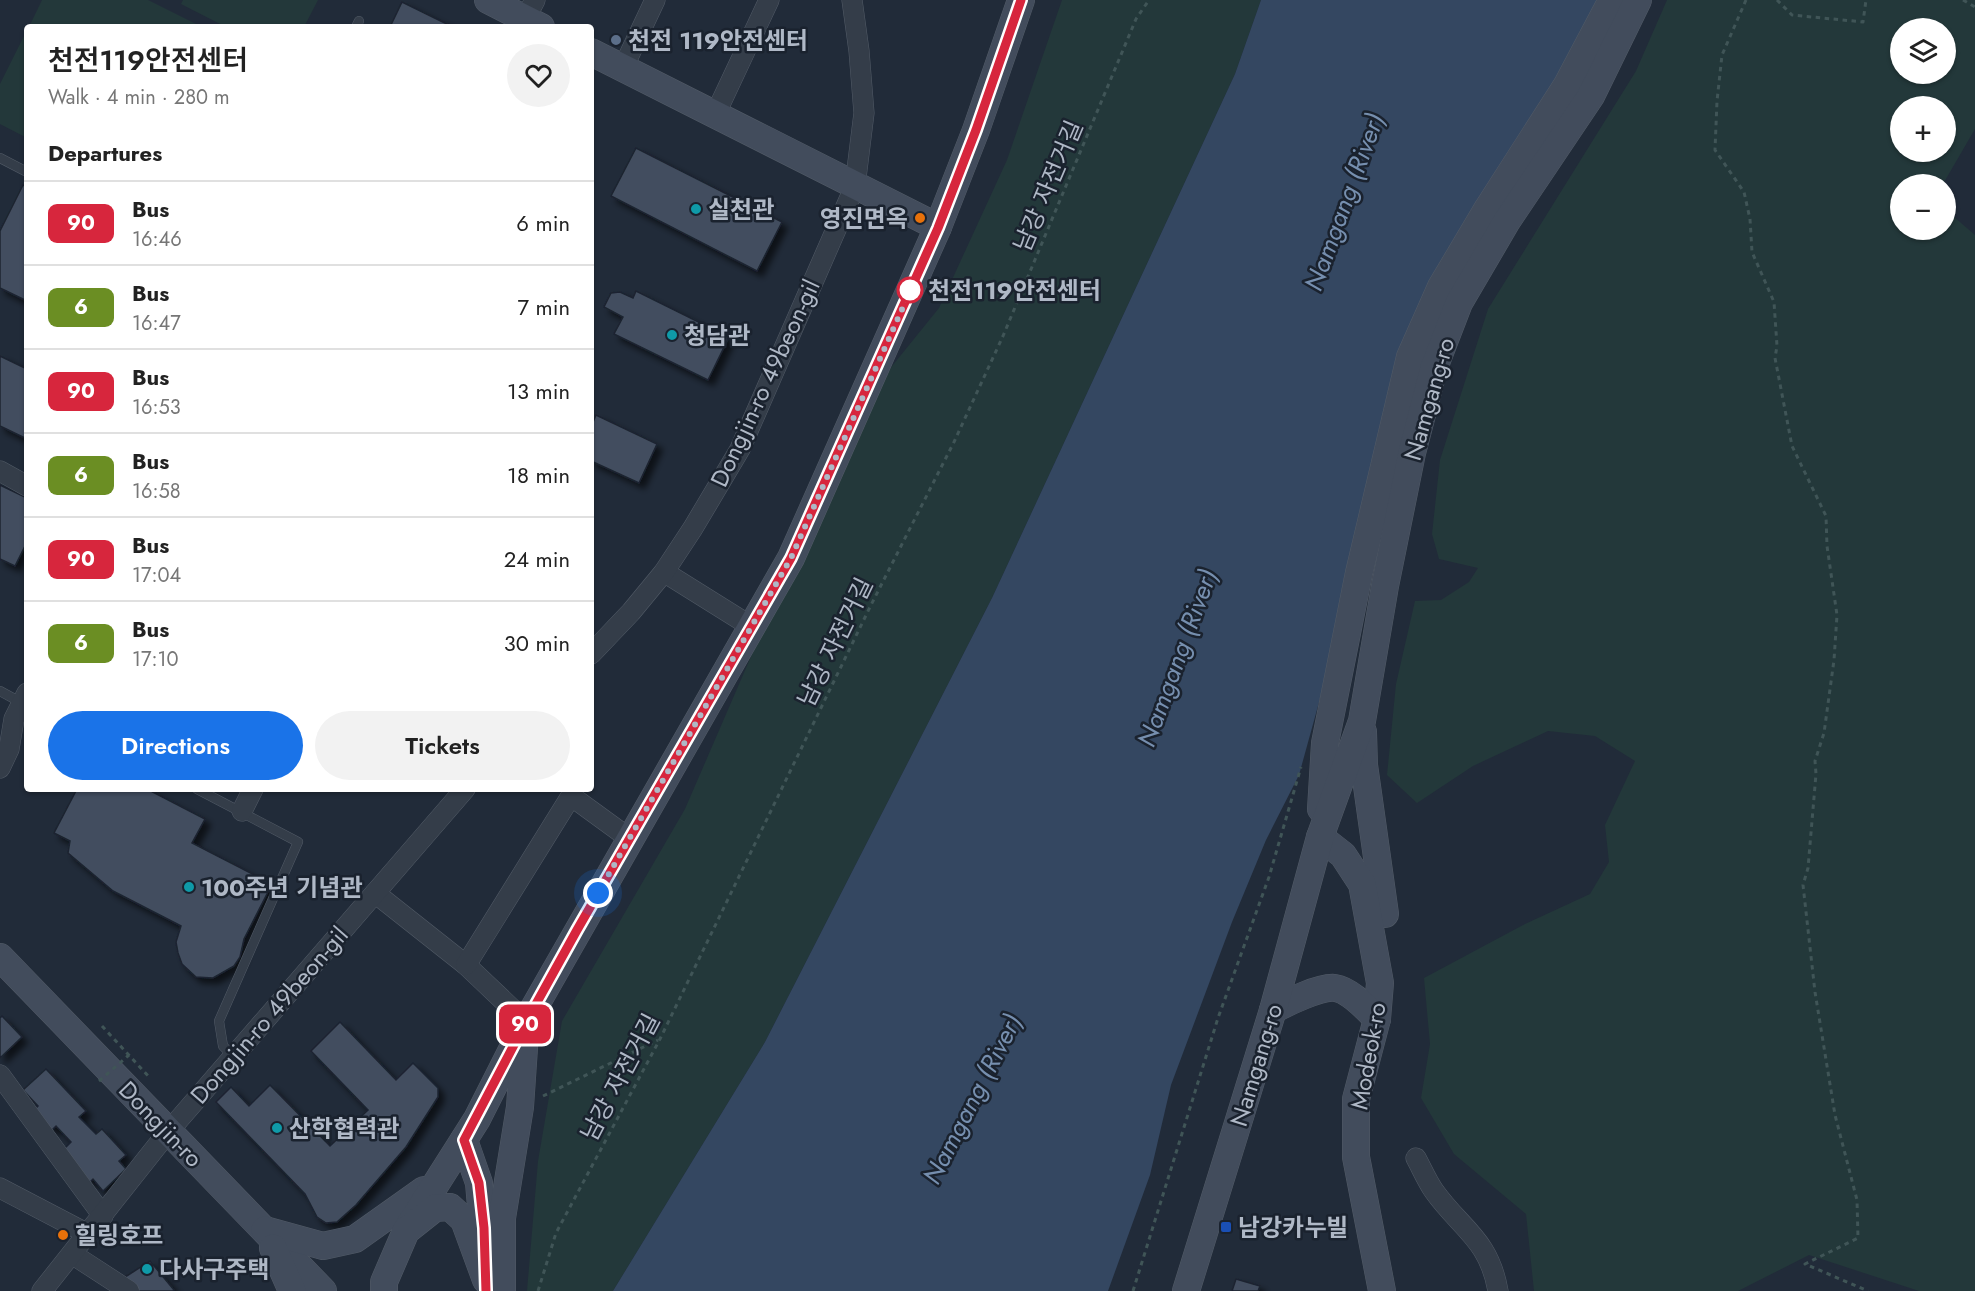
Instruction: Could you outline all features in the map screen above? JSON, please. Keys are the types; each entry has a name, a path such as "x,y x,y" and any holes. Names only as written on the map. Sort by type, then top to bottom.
{"street":[{"path":"488,0 534,15"},
{"path":"622,68 655,0"},
{"name":"Dongjin-ro 49beon-gil","path":"594,651 664,572 740,449 855,186 864,113 860,51 852,0"},
{"path":"384,1291 384,1282 406,1231 471,1129 526,1022 791,558 938,228 976,130 1021,0"},
{"name":"Namgang-ro","path":"1320,837 1325,743 1359,573 1410,357 1442,287 1488,208 1567,85 1612,0"},
{"name":"Namgang-ro","path":"1187,1288 1273,1010 1320,837 1362,721 1385,586 1412,453 1434,368 1460,303 1507,221 1591,96 1638,0"},
{"path":"715,115 768,2"},
{"path":"594,54 938,228"},
{"path":"0,471 24,484"},
{"path":"664,572 752,627"},
{"path":"0,768 9,749 18,710"},
{"path":"1273,1010 1303,996 1335,988 1359,1000 1377,1019 1394,979 1364,765 1362,721"},
{"path":"242,811 252,792"},
{"name":"Dongjin-ro 49beon-gil","path":"42,1291 168,1132 462,792"},
{"path":"466,966 571,796 630,839"},
{"name":"Modeok-ro","path":"1320,837 1344,855 1362,884 1380,983 1377,1019 1356,1098 1356,1157 1382,1291"},
{"path":"375,893 466,966 526,1022"},
{"name":"Dongjin-ro","path":"1,956 323,1291"},
{"path":"491,1287 520,1107 526,1022"},
{"path":"0,1075 102,1216"},
{"path":"471,1129 502,1218"},
{"path":"471,1129 491,1287"},
{"path":"1416,1158 1434,1191 1477,1238 1494,1270 1498,1291"},
{"path":"265,1230 323,1246 356,1239 437,1181"},
{"path":"0,1188 88,1234"},
{"path":"406,1231 435,1208 450,1207 464,1220 491,1287"},
{"path":"265,1230 292,1291"},
{"path":"72,1254 129,1291"}],"lane":[{"path":"0,158 24,170"},
{"path":"0,691 18,710"},
{"path":"203,792 298,842 219,1021 223,1046 230,1053"}],"path":[{"name":"남강 자전거길","path":"538,1291 556,1233 660,1039 871,605 954,442 1004,336 1136,19 1149,0"},
{"path":"1746,0 1722,55 1715,150 1744,192 1750,219 1752,252 1774,302 1776,358 1792,446 1826,516 1827,546 1837,615 1834,660 1824,733 1815,761 1816,774 1808,868 1803,885 1815,992 1835,1115 1857,1200 1858,1238 1804,1264 1868,1291"},
{"path":"1777,0 1792,15 1863,22 1866,0"},
{"path":"1963,0 1975,7"},
{"path":"102,1026 150,1078"},
{"path":"520,1107 660,1039"},
{"path":"99,1081 129,1055"}],"green space":[{"path":"42,0 148,0 196,24 30,24"},
{"path":"183,0 318,0 306,24 220,24 181,4"},
{"path":"1062,0 1261,0 1235,74 992,598 765,1042 613,1291 527,1291 538,1161 562,1021 685,809 859,407 939,308 1007,160"},
{"path":"1667,0 1975,0 1975,129 1956,162 1956,96 1890,96 1890,162 1956,162 1949,174 1890,174 1890,240 1956,240 1956,219 1975,235 1975,1291 1919,1291 1809,1255 1738,1291 1534,1291 1526,1214 1454,1154 1421,1098 1430,1044 1424,978 1525,924 1590,894 1609,862 1605,825 1635,761 1595,736 1548,731 1473,766 1417,803 1387,775 1396,684 1415,601 1441,600 1469,582 1478,568 1439,559 1432,534 1440,460 1488,309 1636,71"},
{"path":"24,36 24,136 0,124 0,84"}],"water":[{"name":"Namgang (River)","path":"1261,0 1613,0 1423,325 1299,775 1266,840 1232,922 1171,1085 1150,1175 1108,1291 613,1291 765,1042 992,598 1235,74"}],"building":[{"path":"402,2 447,24 391,24"},
{"name":"실천관","path":"636,148 782,222 757,271 611,196"},
{"path":"24,186 24,300 0,288 0,231"},
{"name":"청담관","path":"636,291 729,337 708,380 614,334 623,317 604,307 611,293 620,292 633,298"},
{"path":"0,356 24,368 24,438 0,426"},
{"path":"596,415 657,444 639,483 594,462"},
{"path":"0,485 24,497 24,548 15,566 0,559"},
{"name":"100주년 기념관","path":"75,792 153,792 205,819 192,843 272,884 244,939 240,957 234,966 213,978 196,977 182,964 178,953 176,942 181,926 113,891 68,853 70,841 54,833"},
{"path":"2,1016 22,1037 0,1058 0,1018"},
{"name":"산학협력관","path":"340,1022 396,1080 413,1063 438,1088 438,1097 406,1147 356,1205 337,1222 326,1223 317,1217 305,1194 216,1102 231,1087 249,1106 270,1085 330,1146 368,1110 311,1051"},
{"path":"46,1069 86,1111 79,1117 96,1134 102,1129 126,1155 119,1161 126,1169 103,1191 93,1179 90,1182 64,1149 71,1142 56,1126 52,1130 34,1110 38,1106 23,1090"},
{"name":"다사구주택","path":"150,1261 173,1291 139,1291 125,1277"},
{"path":"1236,1279 1260,1286 1258,1291 1232,1291"}],"bus line":[{"name":"90","path":"486,1291 484,1228 479,1183 464,1140 577,930 791,558 938,228 976,130 1021,0"}],"place":[{"name":"천전 119안전센터","path":"616,40"},
{"name":"실천관","path":"696,209"},
{"name":"영진면옥","path":"920,218"},
{"name":"천전119안전센터","path":"910,290"},
{"name":"청담관","path":"672,335"},
{"name":"100주년 기념관","path":"189,887"},
{"name":"산학협력관","path":"277,1128"},
{"name":"남강카누빌","path":"1226,1227"},
{"name":"힐링호프","path":"63,1235"},
{"name":"다사구주택","path":"147,1269"}],"route":[{"path":"598,893 791,558 912,287 910,290"}]}
